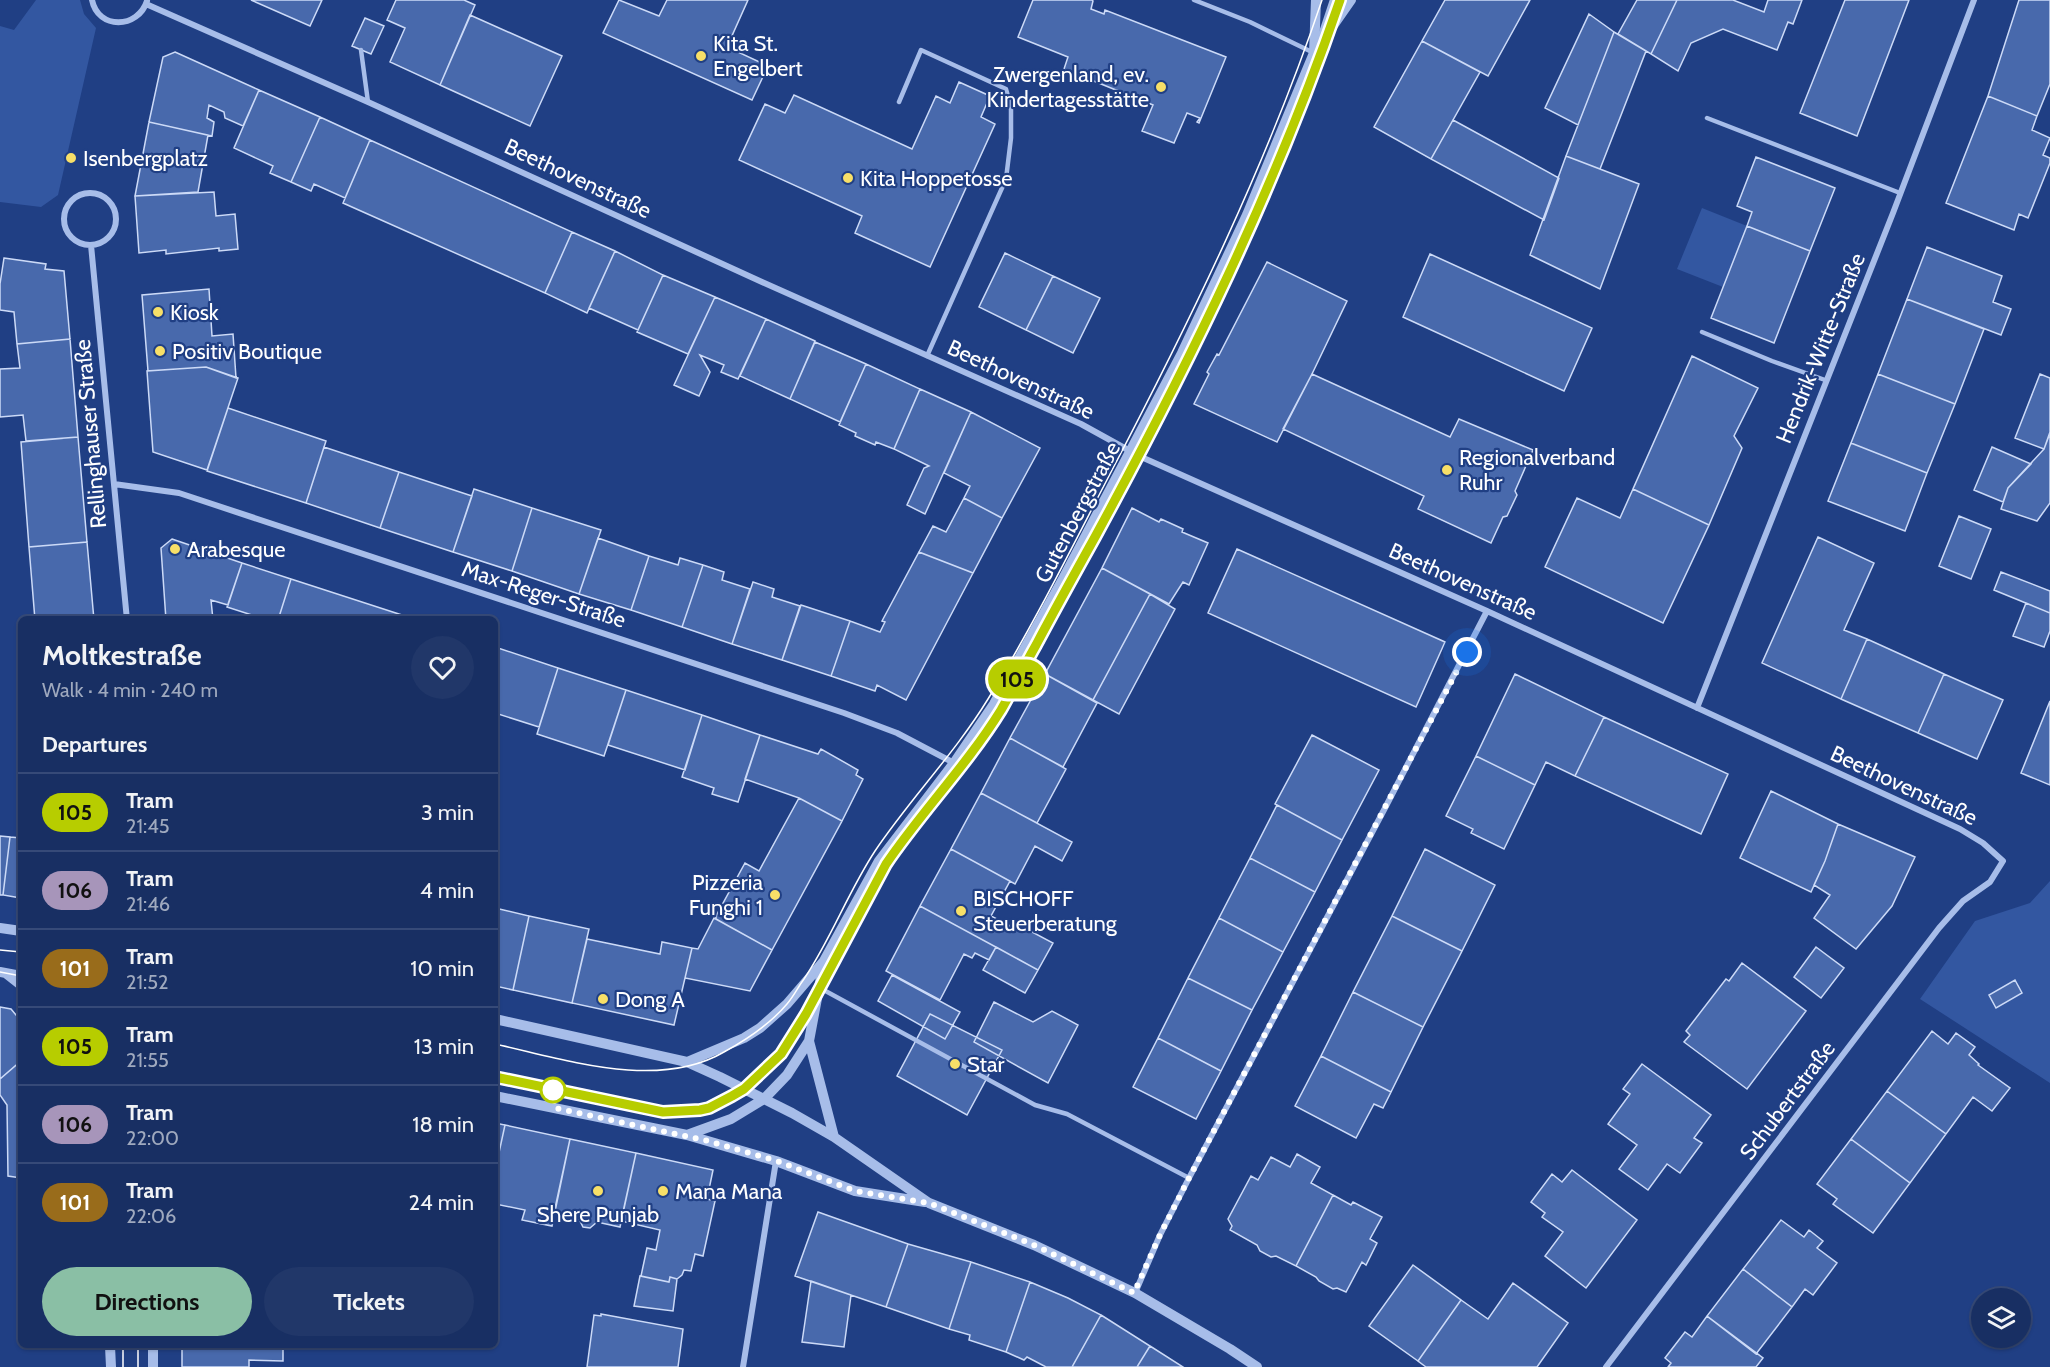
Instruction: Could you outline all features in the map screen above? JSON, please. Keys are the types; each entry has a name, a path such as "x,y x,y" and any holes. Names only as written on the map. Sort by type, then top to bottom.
{"street":[{"name":"Beethovenstraße","path":"92,0 99,15 117,24 135,19 142,13 146,2 369,102 1081,424 1131,452 1487,611 1960,829 1983,843 2003,861"},
{"name":"Gutenbergstraße","path":"1314,53 1316,0"},
{"name":"Gutenbergstraße","path":"687,1062 744,1038 760,1028 787,1004 824,961 879,861 954,763 994,704 1131,452 1214,287 1261,183 1314,53 1350,0"},
{"name":"Hendrik-Witte-Straße","path":"1697,708 1974,0"},
{"path":"86,193 103,196 115,210 116,219 110,235 104,241 91,245 77,242 64,225 66,207 71,200 86,193"},
{"name":"Rellinghauser Straße","path":"91,245 127,616"},
{"name":"Max-Reger-Straße","path":"114,484 179,493 822,705 897,734 954,763"},
{"path":"1134,1293 1189,1178 1487,611"},
{"name":"Schubertstraße","path":"1606,1367 1939,928 1963,901 1990,882 2003,861"},
{"path":"0,928 18,931"},
{"name":"Gutenbergstraße","path":"687,1135 731,1119 764,1099 787,1075 809,1041 824,961"},
{"path":"2,972 18,975"},
{"path":"2,972 18,983"},
{"path":"498,1019 687,1062 764,1099 834,1137 929,1203"},
{"name":"Gutenbergstraße","path":"809,1041 834,1137"},
{"path":"498,1097 687,1135 777,1161 855,1191 929,1203 1034,1245 1134,1293 1257,1367"},
{"path":"743,1367 777,1161"},
{"path":"110,1348 111,1367"},
{"path":"153,1348 153,1367"}],"lane":[{"path":"1194,0 1250,22 1314,53 1332,0"},
{"path":"361,50 360,56 369,102"},
{"path":"899,102 921,50 1006,89 1011,107 1011,138 1006,179 927,356"},
{"path":"1707,118 1900,193"},
{"path":"1702,332 1825,380"},
{"path":"820,988 1035,1105 1067,1114 1189,1178"}],"shaded area":[{"name":"Isenbergplatz","path":"36,0 80,0 84,14 96,28 58,195 41,207 0,202 0,26 14,30"},
{"path":"1702,208 1747,226 1723,287 1677,269"},
{"path":"2050,881 2050,1083 1920,999 1975,921 2030,903"}],"building":[{"path":"251,0 322,0 310,26"},
{"path":"396,0 464,0 475,5 440,85 390,62 405,28 387,20"},
{"name":"Kita St. Engelbert","path":"619,0 659,16 667,0 748,0 727,47 768,66 752,100 603,33"},
{"name":"Zwergenland, ev. Kindertagesstätte","path":"1033,0 1092,0 1091,9 1104,14 1105,10 1226,57 1199,123 1197,122 1200,118 1187,113 1174,143 1142,131 1153,105 1064,69 1068,57 1018,37"},
{"path":"1445,0 1530,0 1488,76 1422,41"},
{"path":"1637,0 1677,0 1651,54 1618,34"},
{"path":"1677,0 1733,0 1764,12 1768,0 1802,0 1793,24 1788,22 1777,50 1723,29 1691,43 1678,71 1651,54"},
{"path":"1845,0 1909,0 1857,136 1800,113"},
{"path":"2019,0 2050,0 2050,84 2037,116 1988,96"},
{"path":"1589,14 1614,32 1578,125 1545,108"},
{"path":"470,15 562,56 530,126 440,85"},
{"path":"365,18 384,26 371,54 352,46"},
{"path":"1614,32 1646,51 1600,169 1566,156"},
{"path":"1422,41 1480,72 1431,159 1374,127"},
{"path":"175,52 259,90 243,126 225,118 224,112 209,105 207,118 214,122 212,136 149,122 163,57"},
{"path":"959,82 990,96 981,117 995,124 930,267 855,233 862,216 739,160 765,104 785,113 794,95 912,149 936,96 950,103"},
{"path":"259,90 320,117 291,182 270,173 273,166 234,148"},
{"path":"1988,96 2037,116 2032,130 2050,138 2043,155 2050,158 2050,163 2028,218 2019,214 2014,230 1946,203"},
{"path":"320,117 370,140 345,198 314,184 311,191 291,182"},
{"path":"1453,120 1559,178 1544,220 1431,159"},
{"path":"149,122 208,135 198,192 135,196"},
{"path":"370,140 572,232 545,293 343,203"},
{"path":"1566,156 1639,184 1600,289 1530,255"},
{"path":"1756,157 1835,188 1810,251 1747,226 1752,212 1737,206"},
{"path":"214,192 216,216 235,214 238,249 219,251 219,248 166,254 166,250 139,253 135,196"},
{"path":"1747,226 1810,251 1774,343 1711,318"},
{"path":"572,232 615,251 587,313 545,293"},
{"path":"1927,247 2002,276 1993,302 2011,309 2001,335 1907,299"},
{"path":"615,251 663,275 638,330 589,308"},
{"path":"1005,253 1053,276 1026,330 979,307"},
{"path":"1430,254 1592,328 1564,391 1403,317"},
{"path":"4,258 46,264 45,269 64,271 70,339 17,344 14,312 0,310 0,284"},
{"path":"1267,262 1347,301 1277,442 1194,404 1209,374 1207,372 1217,354 1219,355"},
{"path":"663,275 715,297 688,354 637,332"},
{"path":"1053,276 1100,298 1073,353 1026,330"},
{"path":"209,289 212,336 233,334 236,378 206,367 148,371 142,295"},
{"path":"715,297 766,319 738,379 721,372 724,365 700,355 710,372 699,396 674,385"},
{"path":"1907,299 1984,329 1955,404 1878,374"},
{"path":"766,319 815,341 790,399 740,376"},
{"path":"70,339 78,437 26,441 23,415 0,417 0,369 20,368 17,344"},
{"path":"815,342 866,364 840,422 790,399"},
{"path":"1692,356 1758,388 1734,436 1742,448 1709,525 1633,489"},
{"path":"866,364 920,389 894,449 876,442 875,445 855,436 856,433 839,425"},
{"path":"206,367 238,378 207,470 153,452 147,371"},
{"name":"Regionalverband Ruhr","path":"1312,374 1450,437 1459,419 1533,450 1515,491 1517,495 1507,516 1503,517 1491,543 1418,509 1424,496 1283,429"},
{"path":"1878,374 1955,404 1927,473 1851,443"},
{"path":"2040,374 2050,378 2050,432 2044,449 2015,438"},
{"path":"920,389 971,412 925,514 907,505 924,468 929,466 894,449"},
{"path":"228,408 326,441 306,503 207,471"},
{"path":"971,412 1040,448 1002,518 964,498 970,486 944,473"},
{"path":"2050,433 2050,503 2037,521 2001,509 2008,488 2044,449"},
{"path":"78,437 87,542 29,547 21,442"},
{"path":"1851,443 1927,473 1905,531 1828,501"},
{"path":"324,447 399,472 380,528 306,503"},
{"path":"1992,447 2031,464 2008,488 2003,502 1974,490"},
{"path":"399,472 472,496 453,552 380,528"},
{"path":"474,489 532,508 512,571 453,552"},
{"path":"1633,489 1709,525 1663,623 1545,567 1577,498 1620,518"},
{"path":"964,498 1002,518 973,573 919,552 933,526 946,532"},
{"path":"532,508 601,530 579,594 512,571"},
{"path":"1132,508 1159,522 1161,519 1183,529 1182,532 1208,543 1189,585 1183,582 1169,604 1102,568"},
{"path":"1959,516 1991,529 1971,579 1939,566"},
{"path":"1818,537 1874,563 1844,630 1867,639 1841,699 1762,663"},
{"path":"598,538 649,556 631,610 579,594"},
{"path":"172,539 242,563 228,605 211,600 213,616 166,616 161,548"},
{"path":"87,542 94,616 35,616 29,547"},
{"path":"1237,549 1445,642 1416,707 1208,613"},
{"path":"919,552 973,573 906,700 877,685 875,691 831,676 850,621 880,632 885,622 882,621"},
{"path":"649,556 678,565 680,558 703,565 682,627 631,610"},
{"path":"242,563 291,579 279,616 255,616 227,607"},
{"path":"703,565 724,572 722,580 750,589 732,644 682,627"},
{"path":"1102,568 1150,594 1093,700 1045,674"},
{"path":"2001,572 2050,591 2050,613 1994,590"},
{"path":"291,579 402,615 402,616 279,616"},
{"path":"753,582 774,589 772,597 800,606 782,660 732,644"},
{"path":"1150,594 1175,609 1119,714 1093,700"},
{"path":"2026,603 2050,613 2050,631 2044,647 2013,636"},
{"path":"801,605 850,621 831,676 782,660"},
{"path":"1867,639 1944,674 1918,733 1841,699"},
{"path":"498,648 558,668 539,727 498,714"},
{"path":"558,668 626,690 604,756 537,734"},
{"path":"1045,674 1097,703 1063,767 1010,738"},
{"path":"1515,674 1604,717 1575,776 1546,762 1535,785 1476,756"},
{"path":"1944,674 2003,700 1977,759 1918,733"},
{"path":"626,690 702,715 685,770 608,745"},
{"path":"2050,701 2050,785 2021,773"},
{"path":"702,715 760,735 738,802 712,794 714,788 682,777"},
{"path":"1604,717 1728,774 1701,834 1575,776"},
{"path":"760,735 818,754 821,749 858,770 856,775 863,779 842,821 799,798 745,779"},
{"path":"1312,735 1379,770 1342,840 1275,804"},
{"path":"1010,738 1066,769 1037,823 981,793"},
{"path":"1476,756 1535,785 1504,849 1471,833 1473,829 1446,816"},
{"path":"1771,791 1838,824 1811,892 1740,858"},
{"path":"981,793 1072,842 1062,861 1035,846 1015,884 951,849"},
{"path":"799,798 842,821 772,950 716,919 716,916 745,863 759,871"},
{"path":"1277,805 1342,840 1315,892 1250,858"},
{"path":"1838,824 1915,857 1892,906 1856,949 1814,918 1830,895 1814,885"},
{"path":"0,836 10,837 3,895 0,895"},
{"path":"10,837 18,838 18,898 3,895"},
{"name":"BISCHOFF Steuerberatung","path":"951,849 1010,881 991,916 1016,929 1019,925 1053,943 1038,970 920,906"},
{"path":"1425,849 1495,885 1462,951 1392,916"},
{"path":"1250,858 1315,892 1283,952 1219,918"},
{"path":"920,906 996,947 989,960 975,953 972,958 964,954 940,1000 886,971"},
{"path":"498,909 529,916 513,990 498,987"},
{"path":"529,916 589,929 572,1003 513,990"},
{"path":"1392,916 1462,951 1423,1027 1353,992"},
{"path":"714,918 772,950 750,991 685,978 692,948 698,949"},
{"path":"1219,918 1283,952 1252,1010 1188,978"},
{"path":"587,939 660,954 662,942 692,948 674,1025 572,1003"},
{"path":"996,947 1038,970 1025,993 983,970"},
{"path":"1816,947 1844,968 1821,998 1794,977"},
{"path":"1742,963 1806,1011 1747,1089 1684,1042 1690,1035 1686,1031 1726,979 1729,981"},
{"path":"892,975 960,1012 945,1039 878,1001"},
{"path":"1188,978 1252,1010 1221,1071 1158,1038"},
{"path":"2015,980 2022,993 1996,1008 1989,995"},
{"path":"1353,992 1423,1027 1391,1092 1321,1056"},
{"path":"994,1002 1033,1022 1052,1011 1078,1025 1048,1083 974,1042"},
{"path":"0,1007 11,1009 18,1017 18,1064 0,1079"},
{"path":"930,1014 1002,1050 967,1115 897,1076"},
{"path":"1932,1031 1948,1044 1956,1033 1975,1047 1969,1055 1978,1065 2010,1088 1992,1111 1973,1097 1946,1134 1887,1091"},
{"path":"1158,1038 1221,1071 1196,1119 1133,1087"},
{"path":"1321,1056 1391,1092 1383,1108 1374,1104 1356,1138 1295,1106"},
{"path":"18,1064 18,1178 8,1176 7,1105 0,1095 0,1079"},
{"path":"1642,1064 1711,1115 1694,1138 1702,1143 1680,1173 1667,1164 1648,1190 1619,1169 1637,1145 1608,1124 1630,1094 1623,1089"},
{"path":"1887,1091 1946,1134 1910,1183 1851,1139"},
{"path":"498,1124 505,1125 498,1157"},
{"path":"505,1125 570,1139 552,1226 522,1220 525,1210 498,1205 498,1157"},
{"path":"570,1139 636,1153 620,1227 597,1222 590,1228 583,1227 579,1219 554,1213"},
{"path":"1851,1139 1910,1183 1873,1233 1833,1204 1837,1199 1817,1184"},
{"path":"636,1153 713,1170 707,1199 715,1201 703,1256 695,1254 691,1271 684,1270 677,1279 670,1277 669,1282 641,1276 647,1248 656,1250 660,1230 621,1221"},
{"path":"1297,1154 1320,1167 1311,1183 1333,1195 1296,1266 1260,1251 1257,1245 1230,1230 1232,1226 1228,1219 1251,1176 1258,1180 1271,1157 1290,1167"},
{"path":"1572,1170 1637,1220 1586,1288 1545,1256 1563,1232 1542,1217 1545,1213 1531,1202 1552,1174 1562,1182"},
{"path":"1333,1195 1351,1205 1353,1202 1382,1217 1370,1239 1377,1243 1366,1265 1362,1262 1346,1292 1337,1288 1333,1289 1296,1266"},
{"path":"818,1212 908,1244 886,1307 795,1276"},
{"path":"1781,1220 1804,1237 1809,1230 1823,1241 1817,1248 1837,1263 1813,1295 1805,1289 1792,1307 1743,1269"},
{"path":"908,1244 971,1262 949,1329 886,1307"},
{"path":"971,1262 1030,1282 1006,1352 969,1340 970,1335 949,1329"},
{"path":"1413,1265 1461,1300 1418,1361 1369,1326"},
{"path":"1743,1269 1792,1307 1756,1354 1707,1316"},
{"path":"640,1276 669,1282 670,1277 677,1279 673,1311 634,1306"},
{"path":"811,1281 851,1295 844,1347 802,1342"},
{"path":"1030,1282 1101,1315 1072,1367 1046,1367 1027,1357 1024,1360 1006,1352"},
{"path":"1513,1283 1568,1323 1537,1367 1426,1367 1418,1361 1461,1300 1488,1319"},
{"path":"601,1314 683,1329 678,1367 587,1367 594,1315 601,1316"},
{"path":"1101,1315 1150,1346 1137,1367 1072,1367"},
{"path":"1707,1316 1763,1358 1756,1367 1668,1367 1671,1363 1665,1358 1685,1332 1692,1337"},
{"path":"1150,1346 1183,1367 1137,1367"},
{"path":"182,1348 283,1348 283,1361 249,1360 249,1367 182,1367"}],"tram line":[{"path":"498,1045 610,1068 640,1071 670,1069 698,1063 724,1052 766,1024 789,1001 814,964 875,851 975,719 1021,644 1198,300 1277,122 1322,0"},
{"path":"498,1078 663,1112 700,1110 709,1108 744,1089 781,1054 798,1028 886,864 974,750 1001,710 1130,472 1197,340 1259,206 1315,70 1340,0"},
{"name":"105","path":"498,1078 663,1112 678,1112 709,1108 744,1089 781,1054 806,1014 886,864 971,753 1001,709 1139,456 1190,357 1274,174 1340,0"},
{"path":"0,950 18,952"},
{"path":"0,972 18,975"},
{"path":"123,1348 123,1367"},
{"path":"138,1348 138,1367"}],"place":[{"name":"Kita St. Engelbert","path":"701,56"},
{"name":"Zwergenland, ev. Kindertagesstätte","path":"1161,87"},
{"name":"Isenbergplatz","path":"71,158"},
{"name":"Kita Hoppetosse","path":"848,178"},
{"name":"Kiosk","path":"158,312"},
{"name":"Positiv Boutique","path":"160,351"},
{"name":"Regionalverband Ruhr","path":"1447,470"},
{"name":"Arabesque","path":"175,549"},
{"name":"Pizzeria Funghi 1","path":"775,895"},
{"name":"BISCHOFF Steuerberatung","path":"961,911"},
{"name":"Dong A","path":"603,999"},
{"name":"Star","path":"955,1064"},
{"name":"Shere Punjab","path":"598,1191"},
{"name":"Mana Mana","path":"663,1191"}],"route":[{"path":"553,1090 555,1108 687,1135 777,1161 855,1191 929,1203 1034,1245 1134,1293 1189,1178 1467,652"}]}
